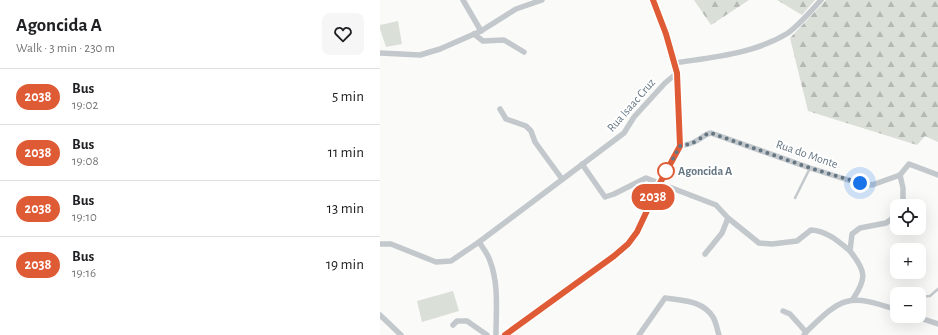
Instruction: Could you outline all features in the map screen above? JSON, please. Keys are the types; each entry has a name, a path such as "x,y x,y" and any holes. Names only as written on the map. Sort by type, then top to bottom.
{"street":[{"path":"464,0 481,31"},
{"path":"380,53 420,55 440,50 481,31 516,9 542,0"},
{"path":"505,335 614,256 628,244 637,232 660,183 680,146 677,73 664,27 653,0"},
{"path":"675,63 727,55 762,46 788,32 821,0"},
{"path":"474,34 483,41 504,40 524,52"},
{"name":"Rua Isaac Cruz","path":"380,244 391,244 436,262 451,261 479,242 624,134 634,117 665,83 677,73"},
{"path":"500,109 506,119 526,126 531,131 535,142 562,179"},
{"name":"Rua do Monte","path":"680,146 690,144 705,134 711,133 810,168 848,180 872,185 900,176 909,164 938,175"},
{"path":"582,164 605,197 646,178 716,205 728,218 759,243 772,244 797,241 811,230 819,230 830,236 850,251 861,264 863,279 861,287 853,299"},
{"path":"900,176 903,188 902,199"},
{"path":"705,254 722,233 728,218"},
{"path":"850,251 852,234 860,228 886,223 890,220"},
{"path":"479,242 490,259 494,272 496,286 496,335"},
{"path":"639,335 665,298 694,302 704,307 713,318 719,335"},
{"path":"782,311 790,314 805,334 828,311 853,299 890,307"},
{"path":"380,315 401,335"},
{"path":"453,325 457,321 467,320 487,335"},
{"path":"926,320 938,324"}],"lane":[{"path":"795,198 810,168"},
{"path":"926,296 930,296 938,289"}],"green space":[{"path":"694,0 749,0 711,25"},
{"path":"777,0 815,0 802,15"},
{"path":"826,0 938,0 938,142 925,136 917,145 808,111 790,38"},
{"path":"398,21 402,44 386,47 380,25"},
{"path":"453,291 459,311 422,322 417,301"}],"bus line":[{"name":"2038","path":"505,335 614,256 628,244 637,232 660,183 680,146 677,73 666,34 653,0"}],"place":[{"name":"Agoncida A","path":"666,171"}],"route":[{"path":"666,171 680,146 690,144 705,134 711,133 810,168 860,183"}]}
